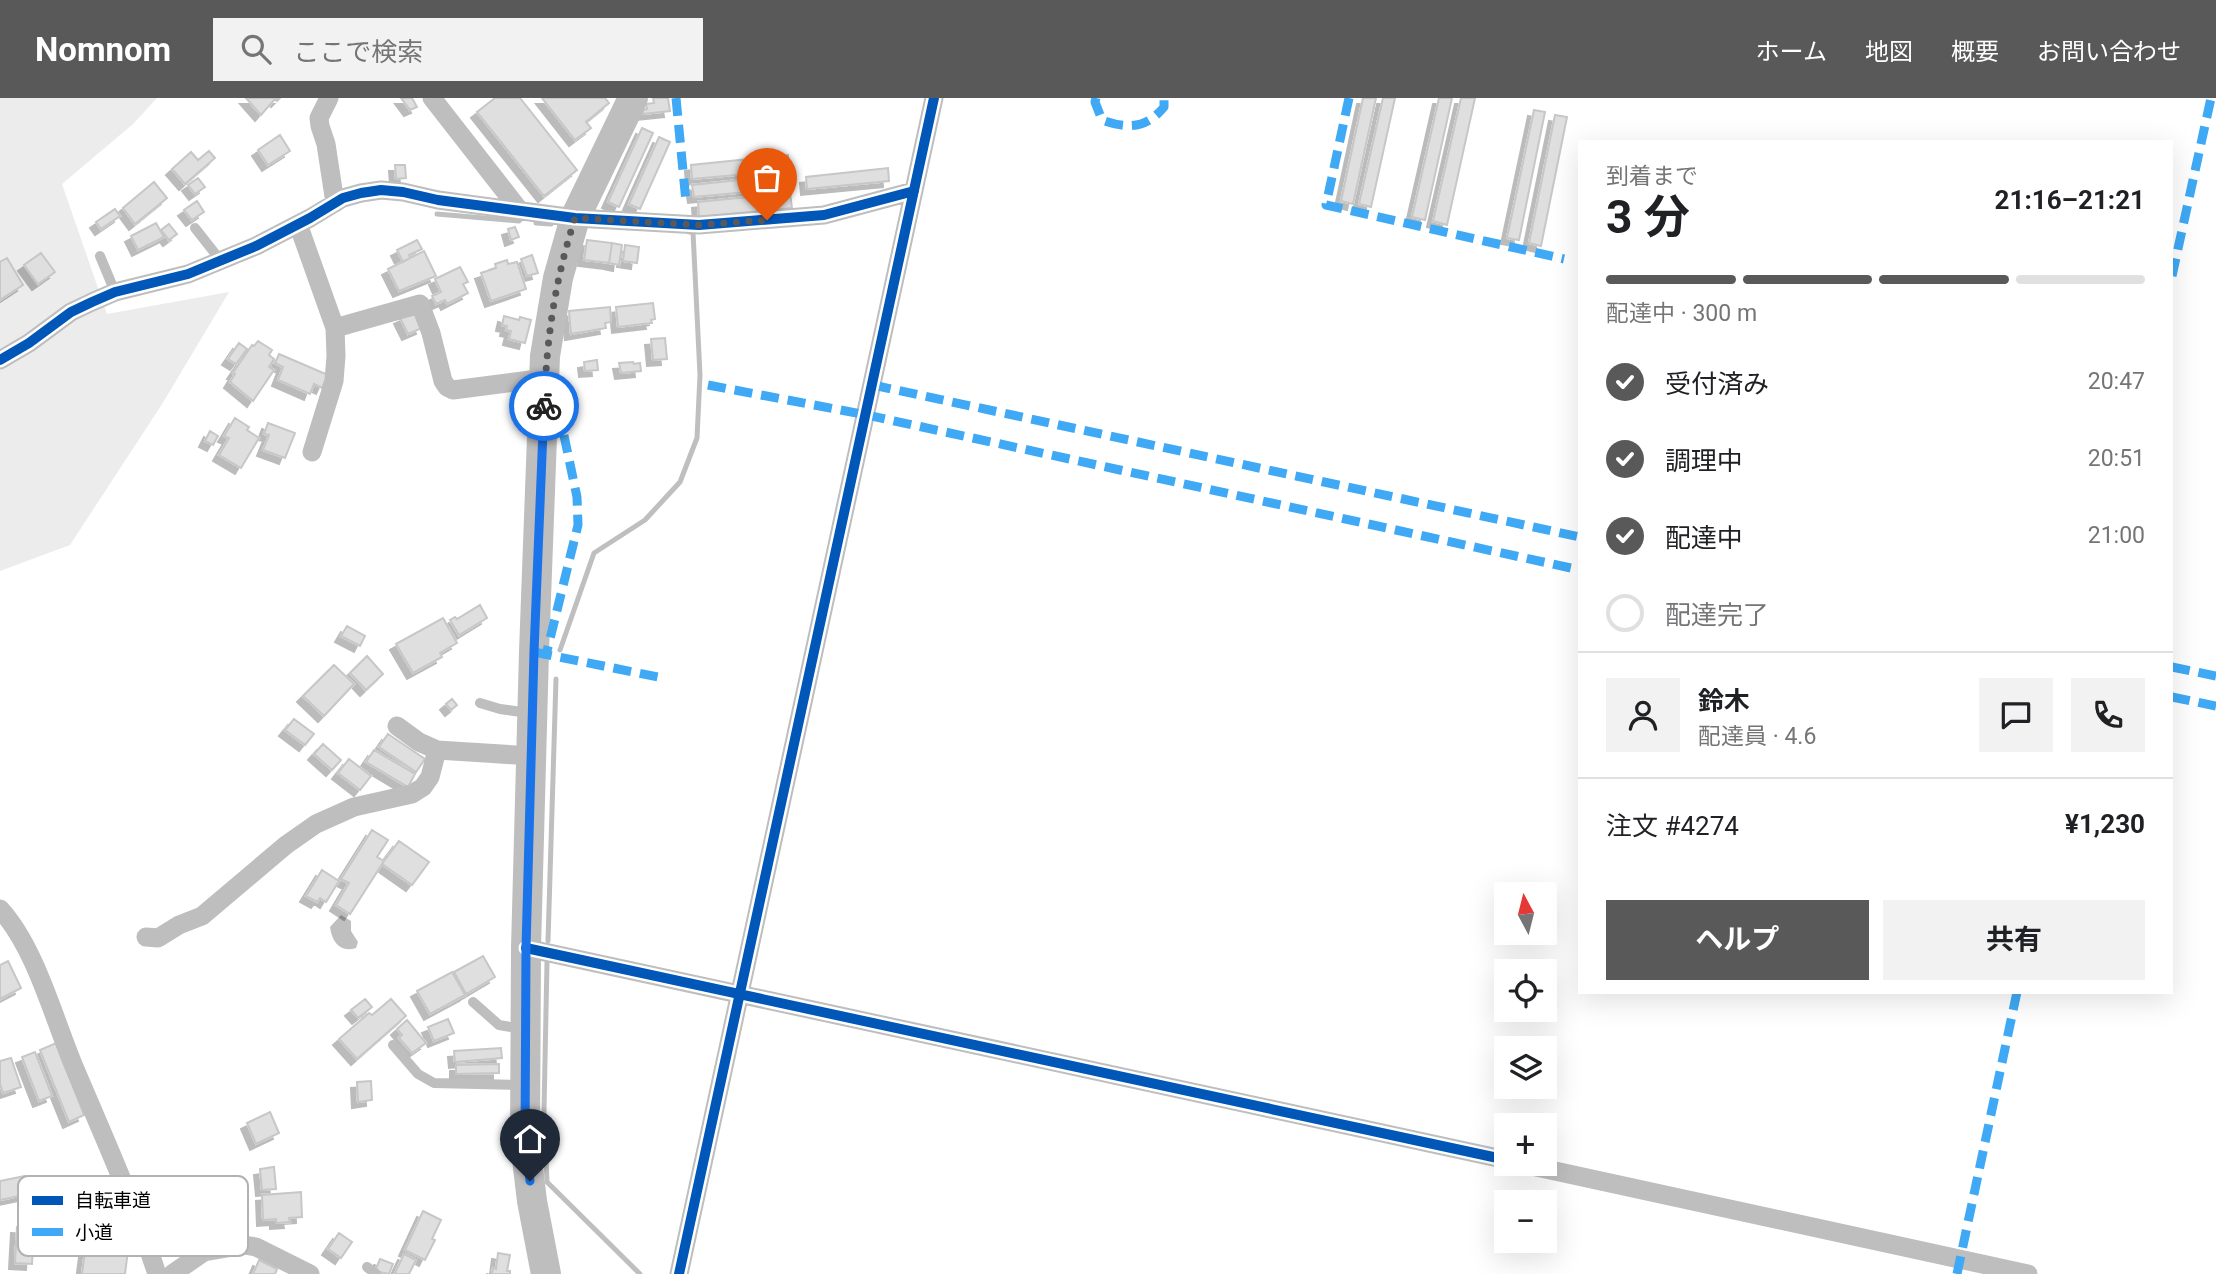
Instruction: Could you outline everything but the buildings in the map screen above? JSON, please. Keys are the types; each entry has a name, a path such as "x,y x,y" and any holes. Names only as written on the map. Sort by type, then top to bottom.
{"main road":[{"path":"546,1274 532,1201 527,1154 525,1085 526,948 547,344 555,291 575,218 633,98"}],"street":[{"path":"329,98 319,118 335,203"},
{"path":"432,98 521,212"},
{"path":"679,1274 934,98"},
{"path":"0,360 29,343 71,312 115,292 188,274 221,261 256,246 352,195 382,190 575,218 699,225 824,215 914,191"},
{"path":"298,224 335,328 334,381 312,452"},
{"path":"335,328 420,304 447,387 453,390 545,378"},
{"path":"397,726 419,742 437,750 532,755"},
{"path":"146,937 158,938 179,925 202,916 286,845 316,824 354,807 412,793 423,787 430,777 437,750"},
{"path":"0,909 9,919 30,957 120,1176"},
{"path":"526,948 1494,1157"},
{"path":"1557,1171 2028,1274"},
{"path":"248,1245 310,1274"},
{"path":"151,1256 157,1274"},
{"path":"172,1274 198,1256"}],"lane":[{"path":"195,228 221,261"},
{"path":"100,256 115,292"},
{"path":"480,703 533,714"},
{"path":"473,1002 499,1025 526,1029"},
{"path":"393,1045 418,1074 434,1083 525,1085"},
{"path":"366,1267 376,1274"}],"shaded area":[{"path":"0,98 157,98 133,124 62,184 107,314 229,292 164,401 70,545 0,571"},
{"path":"341,915 351,921 351,931 358,942 356,948 341,948 333,937 330,927"}],"waterway":[{"path":"437,214 519,221"},
{"path":"536,223 551,224"},
{"path":"560,650 594,553 645,520 680,482 697,438 700,375 693,232 689,232"},
{"path":"548,941 556,679"},
{"path":"547,962 544,1110 547,1182 640,1274"}],"marked path":[{"path":"676,98 686,202"},
{"path":"1096,98 1102,120 1128,126 1150,120 1164,107 1164,98"},
{"path":"1349,98 1326,205 1564,259"},
{"path":"2173,271 2211,98"},
{"path":"708,385 867,415 1578,570"},
{"path":"873,385 1578,537"},
{"path":"544,393 555,393 577,497 578,525 546,655"},
{"path":"534,652 663,678"},
{"path":"2173,667 2216,676"},
{"path":"2173,697 2216,706"},
{"path":"1957,1274 2017,994"}],"cycle path":[{"path":"679,1274 934,98"},
{"path":"0,360 29,343 71,312 92,302 115,292 188,274 256,246 343,198 361,193 381,190 403,192 438,200 575,218 699,225 824,215 914,191"},
{"path":"526,948 1494,1157"}],"way so far":[{"path":"544,406 545,356 552,304 575,218 699,225 767,220"}],"route":[{"path":"530,1181 525,1142 526,948 544,406"}]}
